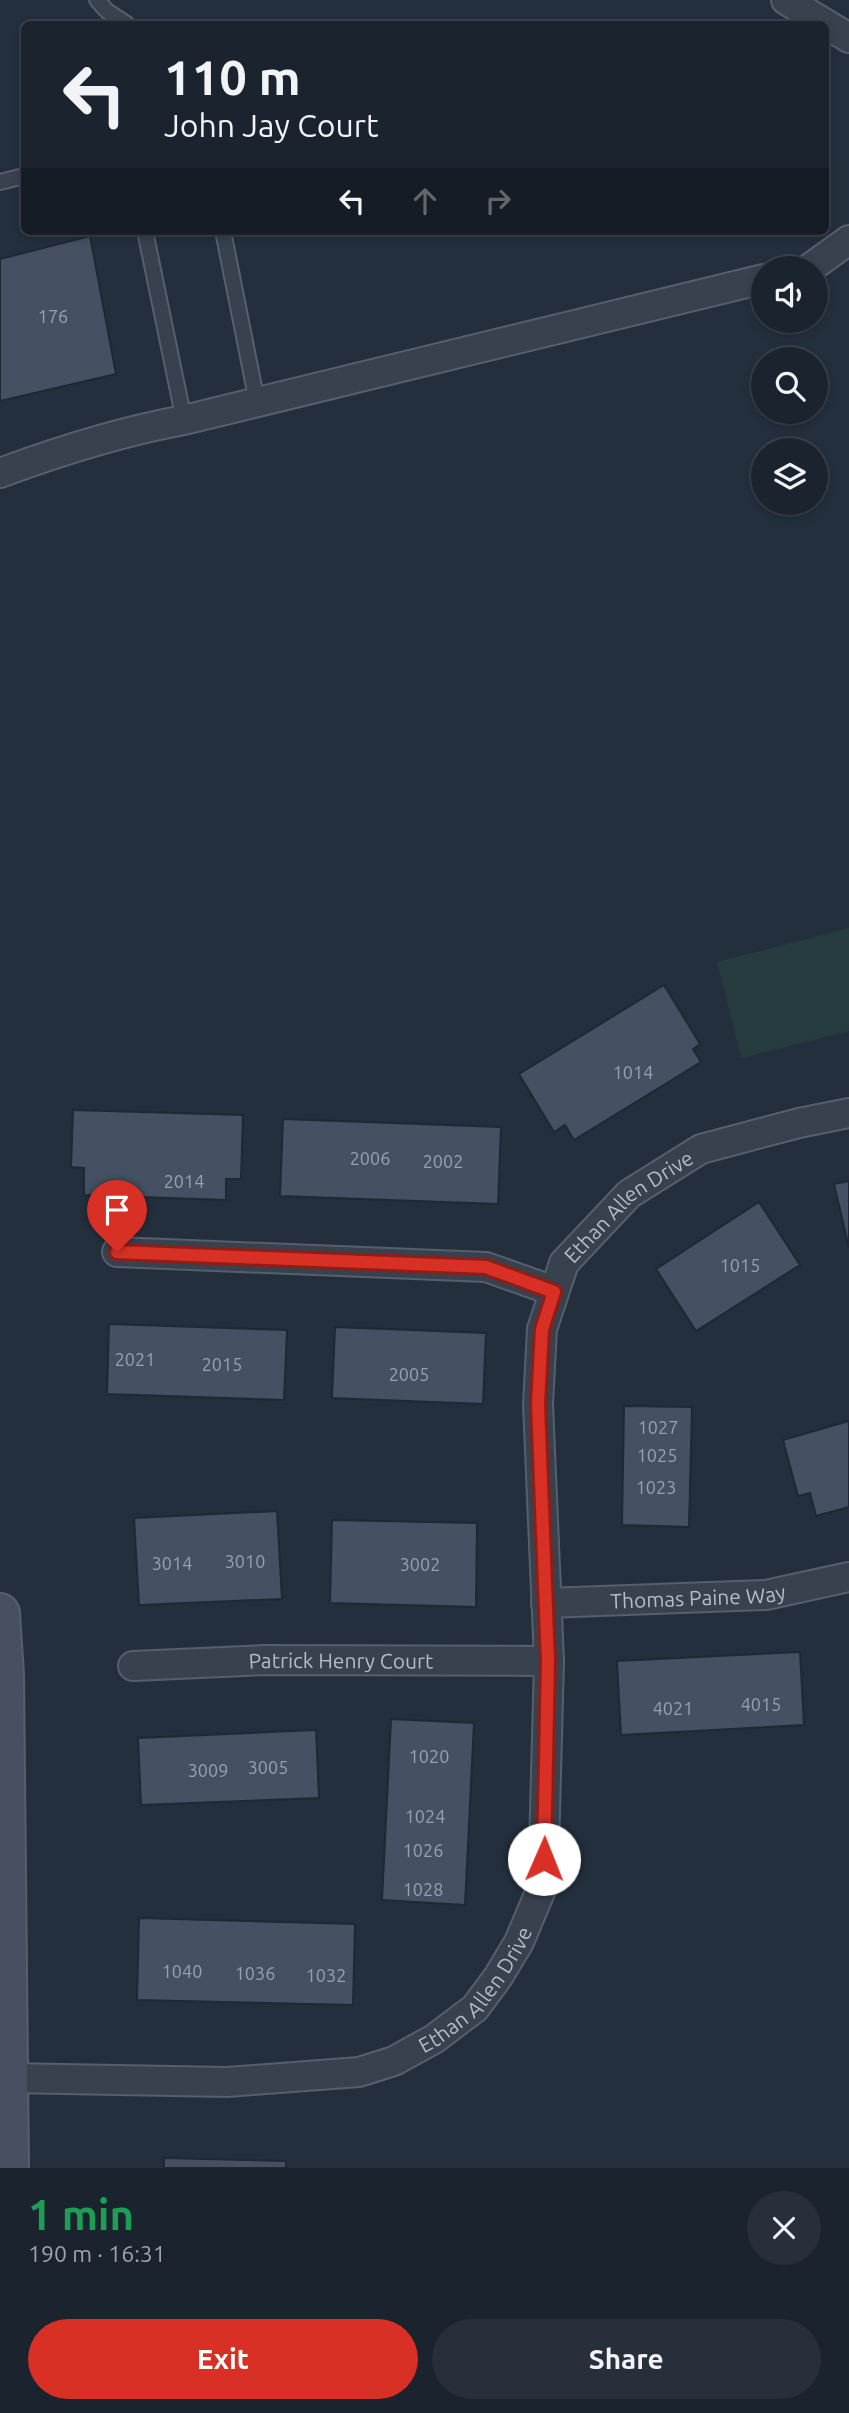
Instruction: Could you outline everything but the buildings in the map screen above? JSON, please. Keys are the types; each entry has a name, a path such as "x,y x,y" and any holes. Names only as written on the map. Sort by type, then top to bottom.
{"street":[{"path":"786,0 822,21"},
{"path":"829,25 849,37"},
{"path":"827,256 849,240"},
{"path":"0,473 131,429 184,420 751,282"},
{"name":"Ethan Allen Drive","path":"8,2078 228,2082 359,2072 394,2061 434,2039 475,2008 519,1942 543,1885 548,1661 538,1404 542,1329 564,1263 629,1194 701,1149 799,1123 849,1113"},
{"path":"117,1252 486,1267 554,1292"},
{"name":"Thomas Paine Way","path":"545,1602 766,1595 849,1577"},
{"path":"0,1613 4,1675 9,2168"},
{"name":"Patrick Henry Court","path":"133,1666 265,1660 548,1661"}],"lane":[{"path":"97,0 107,11 122,21"},
{"path":"0,182 21,177"},
{"path":"146,235 184,420"},
{"path":"223,235 257,402"}],"green space":[{"path":"849,928 849,1031 741,1058 717,962"}],"route":[{"path":"117,1252 486,1267 554,1292 542,1329 538,1404 548,1661 544,1859"}]}
